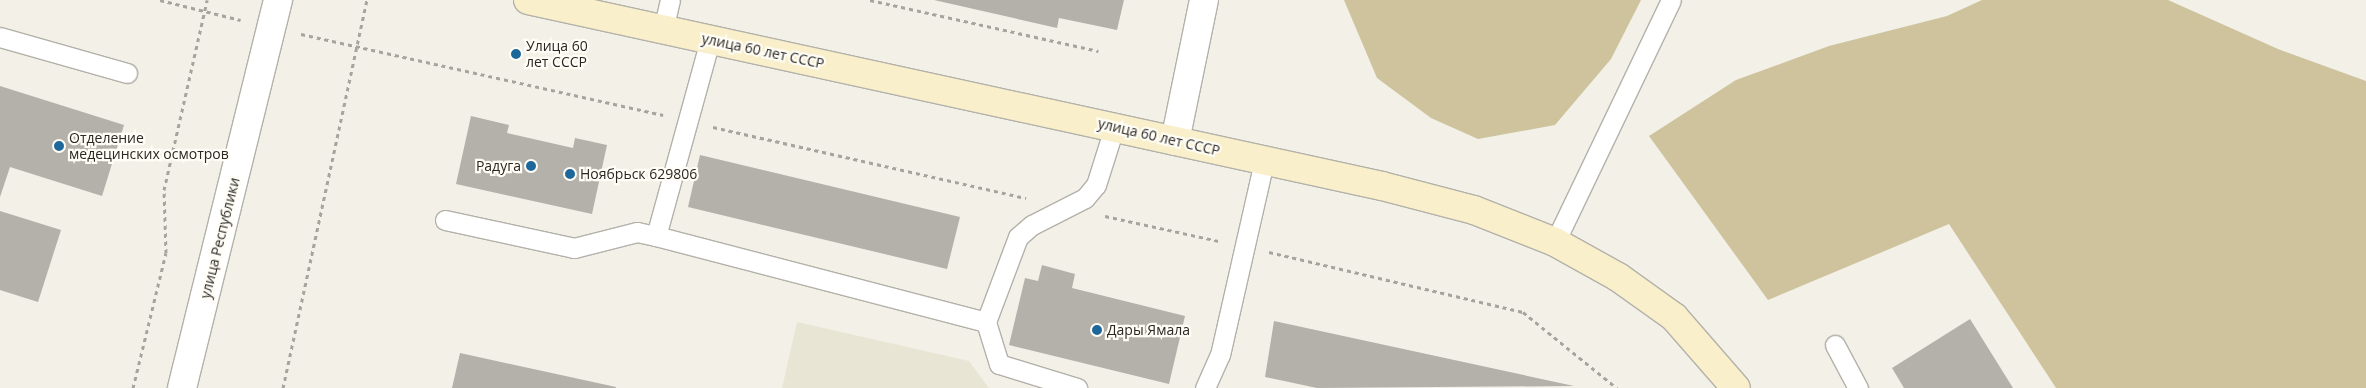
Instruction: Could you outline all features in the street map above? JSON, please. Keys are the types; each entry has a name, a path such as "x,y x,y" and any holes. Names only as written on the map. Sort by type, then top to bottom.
{"main road":[{"name":"улица 60 лет СССР","path":"528,0 1175,141 1474,210 1555,242 1618,277 1674,317 1736,388"}],"street":[{"name":"улица Республики","path":"182,388 278,0"},
{"path":"1175,141 1204,0"}],"lane":[{"path":"663,30 670,0"},
{"path":"1555,242 1671,0"},
{"path":"0,37 127,73"},
{"path":"656,236 710,40"},
{"path":"1077,388 999,364 986,322 1018,237 1032,225 1071,209 1096,185 1114,128"},
{"path":"1205,388 1220,354 1246,247 1264,161"},
{"path":"445,220 574,248 618,235 637,232 986,322"},
{"path":"1835,344 1858,388"}],"path":[{"path":"160,0 204,11"},
{"path":"133,388 166,253 164,190 207,0"},
{"path":"283,388 355,45 367,0"},
{"path":"870,0 1098,51"},
{"path":"355,45 1071,209 1246,247 1523,312 1617,388"}],"shaded area":[{"path":"1344,0 1641,0 1611,59 1555,125 1478,139 1431,118 1377,78"},
{"path":"1982,0 2168,0 2278,49 2366,81 2366,388 2056,388 1949,224 1768,300 1649,136 1736,80 1829,46 1947,16"},
{"path":"797,322 969,361 989,388 782,388"}],"building":[{"path":"934,0 1124,0 1117,30 1059,18 1057,28"},
{"name":"Отделение медецинских осмотров","path":"0,86 124,125 102,196 10,167 0,197"},
{"name":"Радуга","path":"471,116 509,125 507,133 573,148 575,138 607,145 592,214 456,184"},
{"path":"700,155 960,217 947,269 688,207"},
{"path":"0,211 61,230 38,302 0,290"},
{"name":"Дары Ямала","path":"1042,265 1075,274 1072,288 1185,316 1169,384 1009,345 1025,278 1038,281"},
{"path":"1970,319 2013,388 1904,388 1892,368"},
{"path":"1274,321 1574,386 1317,388 1265,377"},
{"path":"460,353 616,387 616,388 452,388"}],"place":[{"name":"Улица 60 лет СССР","path":"516,54"},
{"name":"Отделение медецинских осмотров","path":"59,146"},
{"name":"Радуга","path":"531,166"},
{"name":"Ноябрьск 629806","path":"570,174"},
{"name":"Дары Ямала","path":"1097,330"}]}
